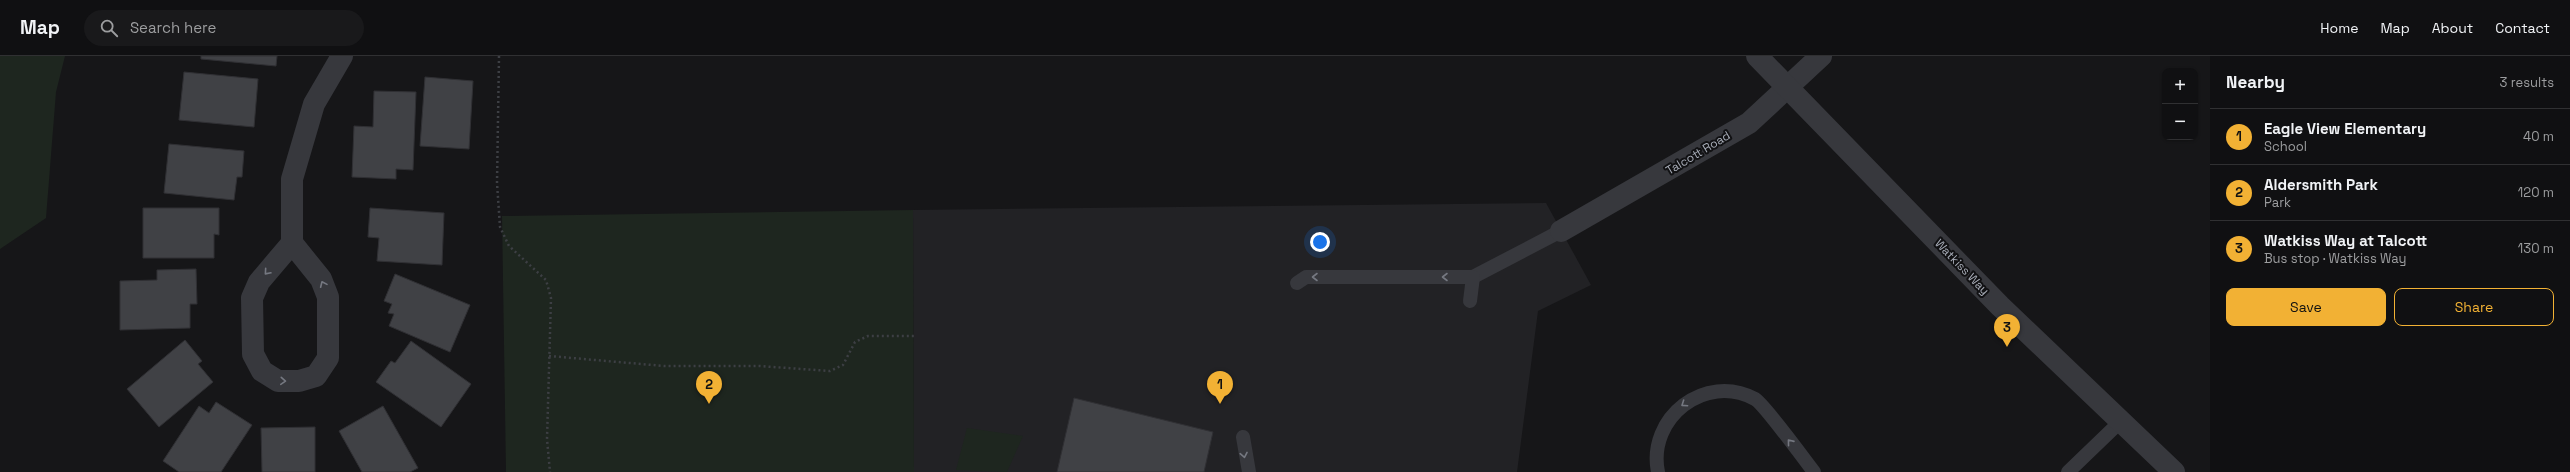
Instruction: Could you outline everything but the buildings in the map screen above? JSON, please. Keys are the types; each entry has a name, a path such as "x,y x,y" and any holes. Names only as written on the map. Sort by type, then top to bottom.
{"street":[{"path":"292,243 259,282 252,298 253,354 262,371 278,381 299,381 316,376 328,358 328,297 321,279 292,243 292,179 314,104 342,56"},
{"name":"Watkiss Way","path":"1757,56 2000,306 2174,472"},
{"name":"Talcott Road","path":"1561,231 1749,123 1821,56"}],"lane":[{"path":"1297,283 1306,277 1473,277 1561,231"},
{"path":"1470,301 1473,277"},
{"path":"1658,472 1656,462 1658,441 1666,422 1679,407 1696,396 1716,391 1737,392 1756,399 1814,472"},
{"path":"2068,472 2121,421"},
{"path":"1243,437 1249,472"}],"path":[{"path":"499,56 497,183 500,227 509,246 546,280 551,298 547,439 550,472"},
{"path":"549,356 664,366 759,366 830,371 843,365 855,342 868,336 914,336"}],"shaded area":[{"path":"0,56 65,56 56,92 46,218 0,249"},
{"path":"1546,203 1591,285 1538,311 1517,472 914,472 913,210"},
{"path":"913,210 914,472 506,472 502,216"},
{"path":"967,428 1023,436 1007,472 956,470"}],"place":[{"name":"Watkiss Way at Talcott","path":"2007,347"},
{"name":"Aldersmith Park","path":"709,404"},
{"name":"Eagle View Elementary","path":"1220,404"}]}
